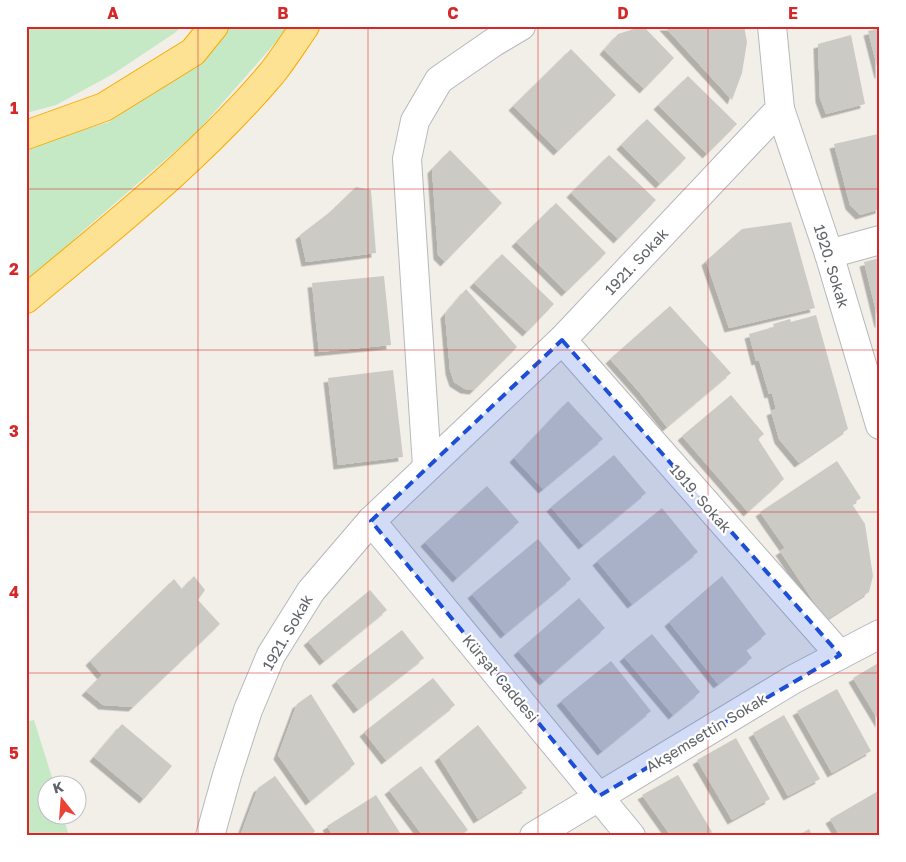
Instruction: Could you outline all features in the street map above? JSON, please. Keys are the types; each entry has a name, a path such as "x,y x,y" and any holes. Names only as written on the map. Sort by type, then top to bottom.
{"highway":[{"path":"26,135 104,107 193,52 214,26"},
{"path":"26,299 136,206 213,136 272,72 304,26"}],"street":[{"path":"427,466 407,160 415,121 439,80 521,26"},
{"path":"772,26 780,109"},
{"name":"1921. Sokak","path":"210,836 248,710 271,655 311,591 371,521 562,340 780,109"},
{"name":"1920. Sokak","path":"780,109 829,254 880,425"},
{"path":"829,254 880,240"},
{"name":"1919. Sokak","path":"562,340 840,655"},
{"name":"Kürşat Caddesi","path":"371,521 632,836"},
{"name":"Akşemsettin Sokak","path":"534,836 794,679 880,634"}],"highlighted area":[{"path":"562,340 840,655 599,796 371,521"}],"green space":[{"path":"26,26 182,26 113,74 56,105 26,113"},
{"path":"223,26 290,26 196,133 84,230 26,285 26,146 109,122 199,57"},
{"path":"34,720 51,774 38,774 38,824 66,824 69,836 26,836 26,722"}],"building":[{"path":"643,26 674,58 644,89 604,50 618,34"},
{"path":"664,26 744,26 747,42 742,73 732,100"},
{"path":"880,28 880,74 879,74 868,31"},
{"path":"851,35 865,104 826,114 820,98 818,44"},
{"path":"571,49 616,95 558,151 513,106"},
{"path":"688,76 737,124 707,154 658,105"},
{"path":"647,119 686,158 660,184 621,145"},
{"path":"878,134 880,140 880,209 860,215 850,205 834,144"},
{"path":"450,150 502,203 445,262 438,255 432,169"},
{"path":"609,155 656,200 618,239 571,193"},
{"path":"356,187 371,190 376,253 306,262 300,235 330,212"},
{"path":"556,203 606,253 566,292 516,242"},
{"path":"791,222 815,308 729,328 706,261 742,229"},
{"path":"502,254 554,304 527,332 474,283"},
{"path":"880,258 880,323 879,323 864,262"},
{"path":"384,276 391,345 319,352 312,283"},
{"path":"466,289 517,347 474,390 465,389 454,382 450,370 445,314"},
{"path":"670,306 731,373 667,427 610,359"},
{"path":"816,315 848,429 799,463 779,439 771,411 776,409 772,393 769,394 759,360 756,361 749,334 774,327 773,324 790,319 791,322"},
{"path":"393,370 403,457 338,465 328,378"},
{"path":"731,395 764,434 758,439 784,479 748,512 682,436"},
{"path":"568,401 603,439 543,489 514,458"},
{"path":"614,455 646,493 583,545 551,507"},
{"path":"837,461 861,498 852,504 865,524 873,576 869,592 826,620 780,551 785,548 760,512"},
{"path":"487,486 519,522 457,578 425,542"},
{"path":"662,508 698,552 632,604 597,561"},
{"path":"538,539 571,579 505,634 472,594"},
{"path":"194,576 205,590 198,600 220,624 133,707 103,705 86,691 102,675 90,661 174,579 182,589"},
{"path":"722,576 766,634 746,650 752,658 718,684 669,622"},
{"path":"370,590 387,610 324,661 308,641"},
{"path":"579,598 605,628 544,681 518,651"},
{"path":"402,630 424,658 358,709 336,681"},
{"path":"652,634 700,692 673,715 624,657"},
{"path":"611,661 651,711 602,751 561,701"},
{"path":"880,662 880,723 853,678"},
{"path":"433,678 455,705 386,760 364,732"},
{"path":"837,689 871,751 832,773 797,711"},
{"path":"311,694 355,764 310,801 278,755 297,704"},
{"path":"784,715 820,779 788,796 753,733"},
{"path":"122,724 172,766 144,799 94,757"},
{"path":"478,725 527,788 478,819 439,757"},
{"path":"736,738 770,799 732,820 697,760"},
{"path":"421,766 468,830 460,836 423,836 389,790"},
{"path":"678,775 712,832 708,836 671,836 642,795"},
{"path":"275,776 315,831 311,836 240,836 258,788"},
{"path":"880,790 880,836 840,836 830,819"},
{"path":"376,795 402,836 333,836 327,826"},
{"path":"809,829 813,836 797,836"}]}
